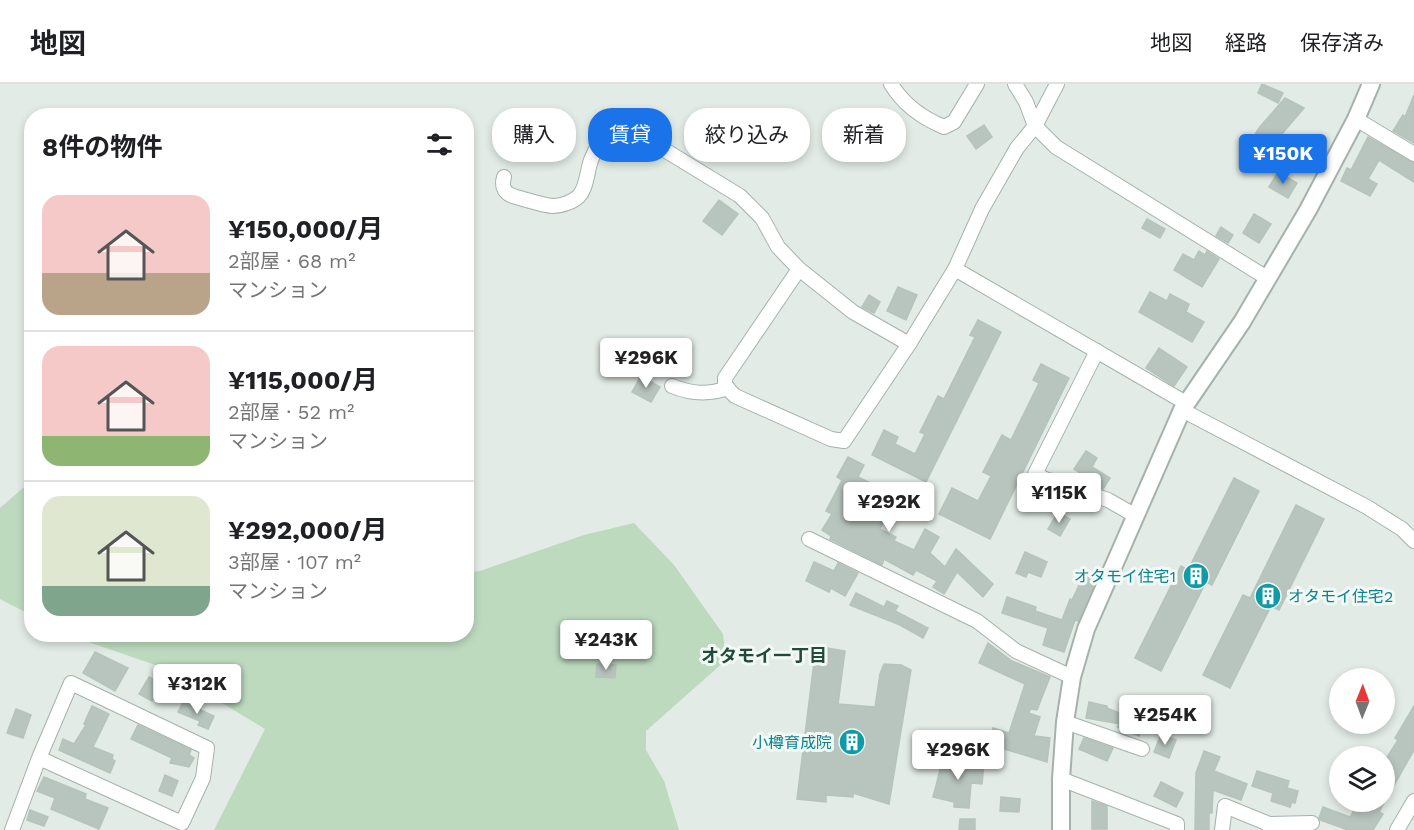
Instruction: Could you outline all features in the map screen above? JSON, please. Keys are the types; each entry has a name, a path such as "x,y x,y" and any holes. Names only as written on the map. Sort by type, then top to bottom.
{"street":[{"path":"891,84 899,97 929,121 944,127 954,122 978,84"},
{"path":"1015,84 1026,102 1035,126 1056,147 1267,278"},
{"path":"799,269 725,378 725,386 735,396 831,439 844,441 909,344 955,269 982,209 1017,148 1035,126 1057,84"},
{"path":"1061,830 1060,779 1065,722 1072,677 1086,629 1184,407 1242,322 1308,210 1371,84"},
{"path":"1356,118 1414,154"},
{"path":"504,177 502,184 505,191 513,196 554,206 566,204 579,195 604,132 614,119 740,196 762,218 778,247 799,269 853,312 909,344"},
{"path":"955,269 1097,351 1184,407 1367,507 1402,529 1414,541"},
{"path":"1097,351 1035,474 1108,500 1136,516"},
{"path":"672,386 683,390 712,393 728,388"},
{"path":"809,539 977,621 1016,651 1072,677"},
{"path":"12,830 39,758 71,683 207,748 203,778 182,823 39,758"},
{"path":"1065,722 1142,749"},
{"path":"1060,779 1177,824 1177,830"},
{"path":"1398,830 1414,801"},
{"path":"1222,830 1225,806 1270,827 1312,823"}],"green space":[{"path":"24,487 24,611 0,599 0,508"},
{"path":"634,523 674,565 723,634 726,660 646,731 646,750 664,781 679,830 214,830 265,729 164,668 88,642 474,642 474,571 584,535"}],"building":[{"path":"1262,84 1283,93 1278,103 1258,93"},
{"path":"1414,95 1414,143 1393,131 1403,115 1405,117"},
{"path":"1285,98 1304,108 1276,141 1269,136 1250,163 1241,157 1259,128"},
{"path":"984,125 992,137 976,149 967,136"},
{"path":"1304,135 1322,147 1312,162 1295,150"},
{"path":"1368,137 1414,163 1414,182 1379,160 1368,179 1377,184 1370,196 1341,181 1347,168 1351,170"},
{"path":"1278,172 1297,183 1288,198 1269,187"},
{"path":"719,200 738,214 722,235 703,221"},
{"path":"1254,214 1271,224 1259,243 1243,233"},
{"path":"1147,219 1165,229 1160,238 1142,228"},
{"path":"1221,227 1233,235 1228,243 1216,236"},
{"path":"1199,251 1205,255 1207,251 1219,259 1202,287 1174,270 1183,254 1194,260"},
{"path":"898,287 917,295 906,320 887,311"},
{"path":"1150,292 1167,301 1170,294 1189,304 1186,312 1204,322 1192,342 1139,312"},
{"path":"869,295 880,302 874,313 862,307"},
{"path":"978,320 1001,332 926,482 872,455 884,430 898,437 895,444 915,454 925,434 920,432 938,396 944,399 975,337 970,335"},
{"path":"1159,348 1187,367 1174,386 1146,368"},
{"path":"1041,364 1069,378 990,539 939,514 952,488 978,501 991,476 983,472 1002,435 1011,440 1039,383 1033,380"},
{"path":"641,376 660,387 651,402 632,392"},
{"path":"1086,451 1097,458 1092,467 1110,478 1103,489 1093,485 1095,482 1074,469"},
{"path":"848,457 864,465 858,477 897,496 880,529 896,537 894,541 914,550 925,529 939,537 930,553 945,567 956,549 993,584 983,597 957,572 944,594 933,587 937,581 916,570 913,575 884,559 882,565 830,539 831,536 822,530 832,514 826,511 842,480 837,477"},
{"name":"オタモイ住宅1","path":"1234,478 1259,491 1212,585 1206,582 1161,671 1135,658 1181,566 1188,570"},
{"name":"オタモイ住宅2","path":"1296,505 1324,519 1279,610 1271,606 1230,688 1203,675 1243,595 1250,598"},
{"path":"1058,512 1070,519 1060,536 1048,529"},
{"path":"1025,552 1047,562 1041,577 1028,572 1026,577 1016,573"},
{"path":"814,562 834,571 838,563 858,573 845,596 831,588 829,592 806,581"},
{"path":"1086,571 1098,576 1078,621 1075,620 1064,652 1043,645 1048,628 1002,613 1007,597 1036,607 1035,611 1062,620 1070,599 1072,600"},
{"path":"856,593 884,607 887,601 898,606 895,611 928,628 923,638 900,625 850,605"},
{"path":"988,643 1012,661 1050,677 1037,710 1030,709 1029,713 1040,717 1034,736 1050,738 1047,762 988,744 993,728 1009,733 1025,684 979,663"},
{"name":"小樽育成院","path":"816,646 845,651 838,704 875,707 880,674 884,664 901,665 911,670 889,804 853,793 853,797 826,795 826,802 797,799"},
{"path":"95,652 128,668 115,691 83,673"},
{"path":"597,664 616,665 615,678 596,677"},
{"path":"149,677 162,684 152,701 139,694"},
{"path":"183,702 214,716 208,729 198,725 200,721 178,712"},
{"path":"1089,702 1107,706 1107,708 1146,724 1145,729 1142,728 1139,736 1118,727 1120,724 1086,718"},
{"path":"92,706 109,714 93,747 113,755 112,759 115,761 110,773 59,750 63,739 74,744 86,725 84,724"},
{"path":"1414,706 1414,750 1395,784 1394,746 1398,740 1395,738"},
{"path":"16,709 31,715 23,738 7,733"},
{"path":"138,725 191,750 189,755 194,758 189,767 170,763 172,758 131,739"},
{"path":"1161,734 1176,740 1169,758 1154,752"},
{"path":"1084,738 1113,748 1107,761 1079,749"},
{"path":"1204,751 1220,757 1214,771 1247,784 1241,800 1213,790 1209,830 1195,830 1196,773"},
{"path":"944,755 956,761 984,764 982,784 971,783 969,808 954,807 954,802 933,797"},
{"path":"1257,771 1289,781 1287,788 1298,791 1295,803 1292,802 1290,807 1271,801 1273,793 1252,786"},
{"path":"165,775 178,781 172,796 159,791"},
{"path":"44,777 86,794 85,799 108,808 99,829 51,809 55,798 37,791"},
{"path":"1161,782 1183,793 1176,807 1154,796"},
{"path":"1001,797 1020,799 1019,812 1000,811"},
{"path":"1092,801 1107,806 1107,829 1092,829"},
{"path":"1323,807 1329,809 1329,812 1350,817 1353,812 1383,814 1373,830 1348,830 1319,818"},
{"path":"30,810 48,817 44,826 27,820"},
{"path":"960,819 975,819 975,830 959,830"}],"place":[{"name":"オタモイ住宅1","path":"1196,576"},
{"name":"オタモイ住宅2","path":"1268,596"},
{"name":"小樽育成院","path":"852,742"}],"district":[{"name":"オタモイ一丁目","path":"764,656"}]}
